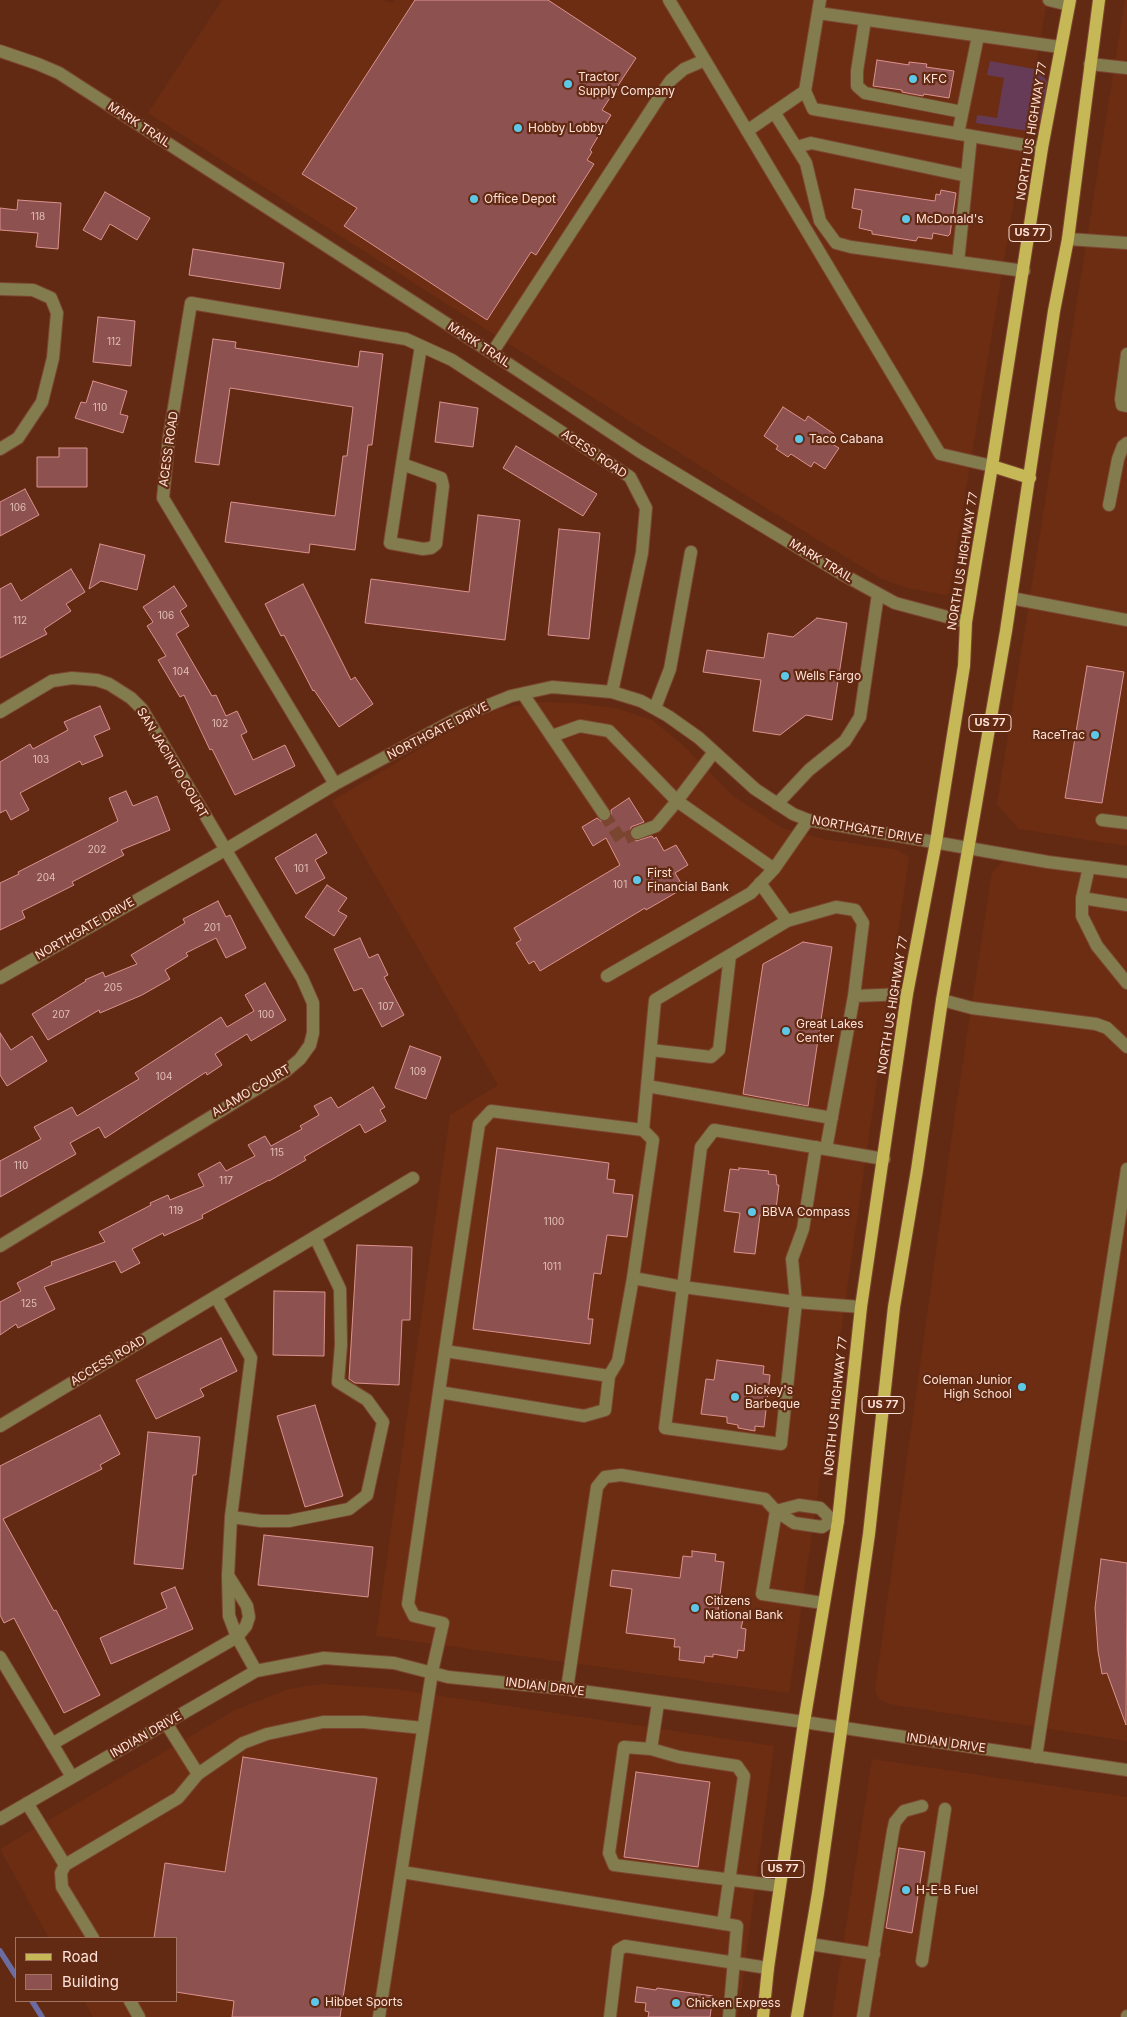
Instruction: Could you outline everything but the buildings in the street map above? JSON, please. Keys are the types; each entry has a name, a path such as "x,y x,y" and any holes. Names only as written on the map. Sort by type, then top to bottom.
{"main road":[{"name":"US 77","path":"797,2017 843,1728 869,1534 894,1307 917,1170 942,1000 1011,598 1054,311 1068,239 1099,0"},
{"name":"NORTH US HIGHWAY 77","path":"763,2017 768,1968 835,1520 861,1307 907,994 936,842 964,666 966,622 1024,271 1042,148 1069,2"},
{"path":"992,466 1030,478"}],"street":[{"path":"669,0 940,454 992,466"},
{"path":"1049,0 1069,2"},
{"path":"1042,148 813,109 805,91 819,6 865,20 1060,47"},
{"path":"865,20 857,71 857,86 865,92 962,112"},
{"path":"958,134 978,36"},
{"name":"MARK TRAIL","path":"0,51 59,73 492,353 639,451 842,574 895,603 966,622"},
{"path":"492,353 671,80 684,69 705,60"},
{"path":"1090,64 1127,68"},
{"path":"747,131 805,91"},
{"path":"774,112 806,163 820,221 836,243 851,248 1024,271"},
{"path":"958,262 972,136"},
{"path":"797,148 811,143 967,176"},
{"path":"1068,239 1127,243"},
{"path":"0,290 33,290 51,298 57,313 53,358 42,402 18,438 0,449"},
{"name":"ACESS ROAD","path":"335,784 162,498 191,303 406,339 452,360 630,477 646,508 642,552 612,692"},
{"path":"402,464 441,478 443,486 436,544 431,548 423,549 390,544 402,464 421,346"},
{"path":"1127,354 1121,399 1122,405 1127,406"},
{"path":"1109,505 1118,459 1123,446 1127,442"},
{"path":"654,708 670,670 691,552"},
{"path":"777,804 809,770 845,741 860,717 878,594"},
{"path":"1011,598 1127,620"},
{"name":"SAN JACINTO COURT","path":"0,712 52,681 72,678 97,680 109,684 131,698 142,709 225,850"},
{"name":"NORTHGATE DRIVE","path":"0,978 225,850 335,784 462,716 510,696 552,687 612,692 641,701 676,722 714,752 755,789 793,814 808,820 968,848 1127,872"},
{"path":"523,694 604,814"},
{"path":"552,736 580,726 609,731 677,801 774,869"},
{"path":"637,833 656,826 714,752"},
{"path":"607,976 751,893 774,869 808,820"},
{"path":"1102,820 1127,823"},
{"name":"ALAMO COURT","path":"0,1246 286,1071 300,1059 310,1045 313,1032 313,1003 302,978 225,850"},
{"path":"1089,867 1082,898 1082,916 1097,946 1127,983"},
{"path":"760,883 787,921"},
{"path":"1082,898 1127,904"},
{"path":"643,1130 655,1000 787,921 836,908 855,910 863,923 854,996 832,1118 821,1148 803,1229 792,1259 796,1302 781,1444 664,1428 701,1147 714,1130 821,1148 884,1159"},
{"path":"651,1050 711,1057 719,1050 730,955"},
{"path":"854,996 907,994"},
{"path":"942,1000 972,1008 1096,1024 1107,1028 1127,1047"},
{"path":"647,1086 832,1118"},
{"path":"380,2017 423,1728 432,1672 443,1623 414,1616 408,1604 439,1392 445,1351 479,1124 491,1111 643,1130 653,1140 634,1278 618,1361 609,1376 605,1410 584,1416 439,1392"},
{"path":"1036,1757 1127,1169"},
{"name":"ACCESS ROAD","path":"0,1426 413,1178"},
{"path":"231,1517 289,1521 349,1509 366,1495 383,1422 366,1400 338,1382 341,1346 340,1289 315,1237"},
{"path":"634,1278 684,1287 796,1302 861,1307"},
{"path":"216,1297 251,1358 231,1517 228,1576 229,1616 237,1637 256,1671"},
{"path":"445,1351 609,1376"},
{"path":"567,1689 597,1488 605,1477 621,1475 766,1499 776,1511 794,1523 822,1527 835,1520 820,1508 799,1505 776,1511"},
{"path":"776,1511 762,1594 823,1603"},
{"path":"52,1744 237,1637 246,1626 249,1617 247,1606 228,1576"},
{"path":"0,1657 72,1777"},
{"name":"INDIAN DRIVE","path":"0,1819 256,1671 324,1658 394,1663 448,1676 567,1689 1127,1770"},
{"path":"651,1749 658,1702"},
{"path":"92,1937 62,1887 61,1874 65,1865 178,1798 198,1774 243,1743 301,1725 342,1721 423,1728"},
{"path":"166,1723 198,1774"},
{"path":"723,1924 729,1878 744,1776 737,1766 679,1757 651,1749 624,1747 609,1853 614,1865 729,1878 780,1886"},
{"path":"27,1803 65,1865"},
{"path":"863,2017 895,1822 904,1811 922,1806"},
{"path":"922,1961 944,1810"},
{"path":"402,1872 736,1926 729,2017"},
{"path":"810,1944 874,1954"},
{"path":"610,2017 618,1950 625,1946 768,1968"},
{"path":"131,2002 139,2017"}],"shaded area":[{"path":"222,0 383,0 392,3 394,0 1047,0 949,593 946,595 906,588 880,578 758,503 148,113"},
{"path":"1125,0 1127,0 1127,846 1019,829 997,804"},
{"path":"990,61 1040,70 1047,82 1041,119 1028,131 976,123 977,115 997,118 1004,78 987,75"},
{"path":"540,702 577,703 619,709 652,720 683,745 733,796 782,828 823,839 898,850 909,857 789,1693 376,1636 450,1115 498,1085 332,801 458,726 499,709"},
{"name":"Coleman Junior High School","path":"1005,860 1025,861 1127,878 1127,1741 889,1704 879,1699 875,1690 954,1121 992,872"},
{"path":"322,1684 395,1689 774,1746 738,2017 93,2017 85,2002 178,2002 178,1937 48,1937 0,1849 235,1710 289,1689"},
{"path":"872,1759 1127,1797 1127,2017 832,2017"}],"waterway":[{"path":"0,1951 15,1974"},
{"path":"33,2002 42,2017"}],"tunnel":[{"path":"604,814 621,840 637,833"}],"place":[{"name":"KFC","path":"913,79"},
{"name":"Tractor Supply Company","path":"568,84"},
{"name":"Hobby Lobby","path":"518,128"},
{"name":"Office Depot","path":"474,199"},
{"name":"McDonald's","path":"906,219"},
{"name":"Taco Cabana","path":"799,439"},
{"name":"Wells Fargo","path":"785,676"},
{"name":"RaceTrac","path":"1095,735"},
{"name":"First Financial Bank","path":"637,880"},
{"name":"Great Lakes Center","path":"786,1031"},
{"name":"BBVA Compass","path":"752,1212"},
{"name":"Coleman Junior High School","path":"1022,1387"},
{"name":"Dickey's Barbeque","path":"735,1397"},
{"name":"Citizens National Bank","path":"695,1608"},
{"name":"H-E-B Fuel","path":"906,1890"},
{"name":"Hibbet Sports","path":"315,2002"},
{"name":"Chicken Express","path":"676,2003"}]}
